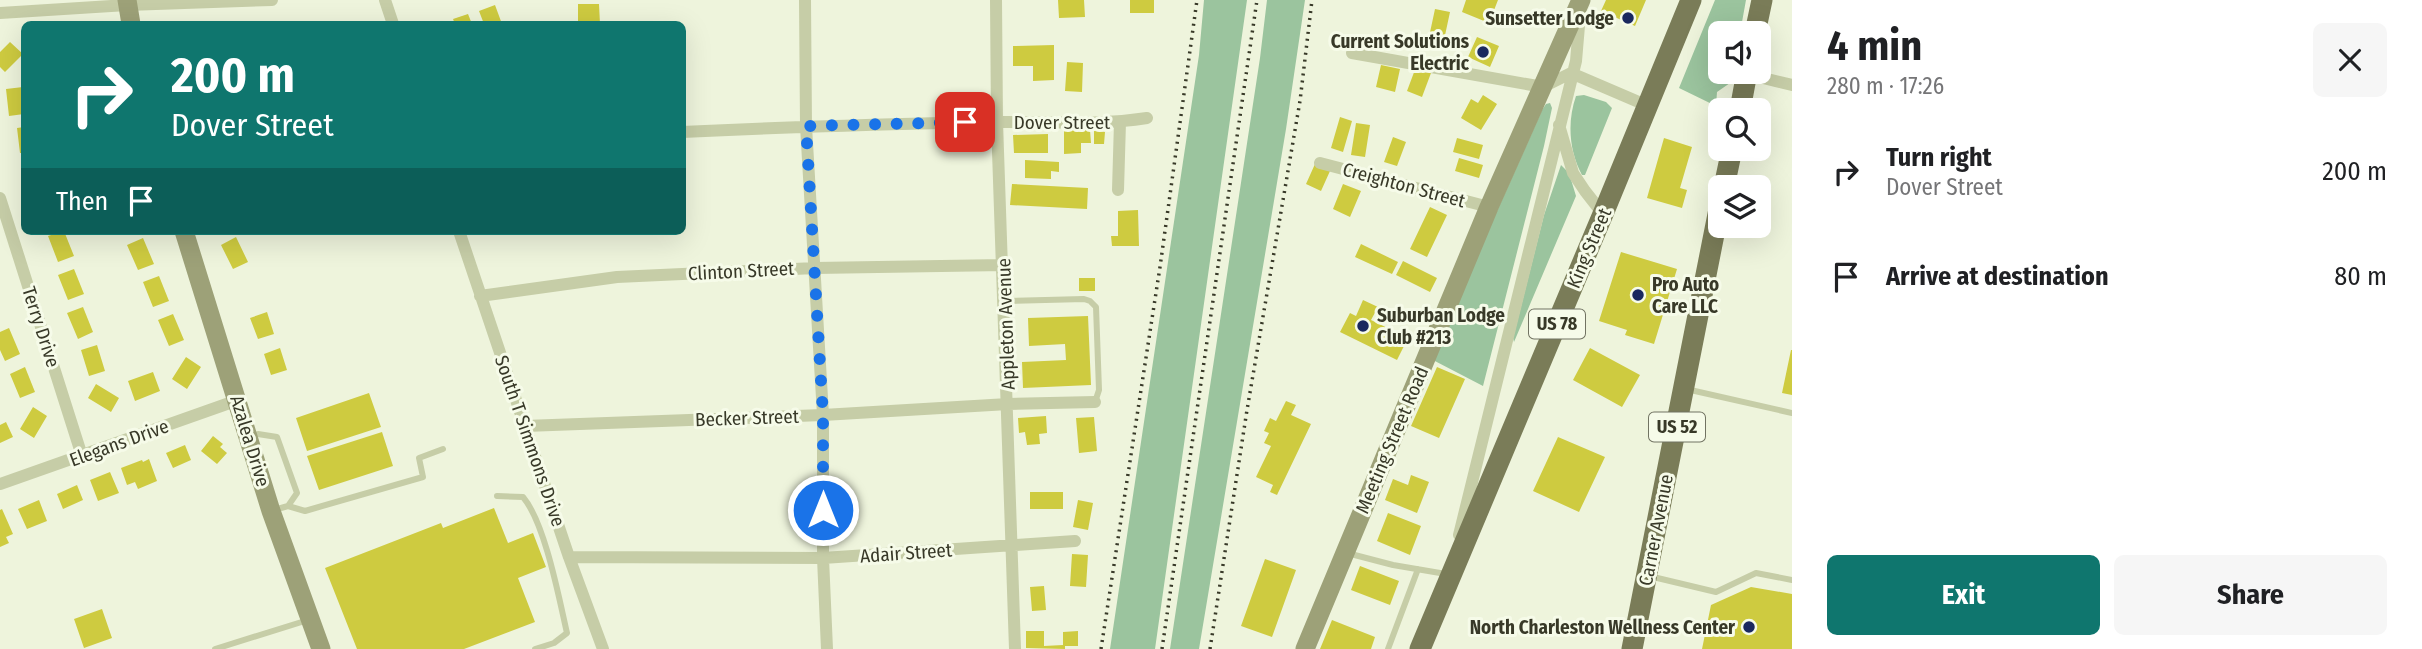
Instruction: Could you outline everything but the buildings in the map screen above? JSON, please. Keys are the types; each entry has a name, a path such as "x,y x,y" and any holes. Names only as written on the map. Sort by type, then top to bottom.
{"main road":[{"name":"King Street","path":"1421,648 1691,0"},
{"path":"1758,21 1762,0"},
{"name":"Carner Avenue","path":"1632,649 1713,238"}],"street":[{"path":"0,13 127,2 272,0"},
{"path":"385,0 392,21"},
{"path":"805,0 806,126 823,415 823,558 827,649"},
{"name":"Appleton Avenue","path":"996,0 997,121 1015,649"},
{"name":"Meeting Street Road","path":"1421,648 1441,597 1471,492 1576,61 1581,0"},
{"name":"Meeting Street Road","path":"1305,649 1489,207 1581,0"},
{"path":"127,2 130,21"},
{"path":"1352,53 1543,87 1571,73 1648,106"},
{"path":"1771,79 1792,85"},
{"name":"Dover Street","path":"686,132 997,121 1120,122 1147,118"},
{"path":"1118,190 1120,122"},
{"path":"1559,125 1573,173 1604,214"},
{"name":"Creighton Street","path":"1320,163 1489,207"},
{"name":"Terry Drive","path":"0,198 82,456"},
{"name":"Azalea Drive","path":"185,235 250,437 280,509 310,620 321,649"},
{"name":"South T Simmons Drive","path":"460,235 569,557 603,649"},
{"name":"Clinton Street","path":"480,296 617,277 815,268 1004,265"},
{"name":"Elegans Drive","path":"0,484 238,400"},
{"name":"Becker Street","path":"525,426 1095,402"},
{"name":"Adair Street","path":"569,557 823,558 1075,541"}],"lane":[{"path":"1005,300 1084,299 1096,307 1099,390 1095,402"},
{"path":"1684,389 1792,413"},
{"path":"250,437 258,434 277,437 297,493 280,509"},
{"path":"280,509 305,511 423,477 419,458 443,449"},
{"path":"497,496 523,497 531,507 556,585 567,633 554,643 535,649"},
{"path":"1345,552 1393,565 1448,574"},
{"path":"1388,649 1418,569"},
{"path":"1647,576 1716,592 1756,573 1792,580"},
{"path":"215,649 310,620"}],"green space":[{"path":"1204,0 1247,0 1155,649 1110,649 1199,55"},
{"path":"1267,0 1305,0 1199,649 1170,649 1260,58"},
{"path":"1715,0 1746,0 1742,21 1708,21 1708,84 1729,84 1717,92 1717,98 1708,98 1708,102 1679,88"},
{"path":"1584,95 1606,102 1612,108 1585,175 1582,175 1574,156 1571,126 1576,96"},
{"path":"1550,103 1552,108 1544,146 1483,386 1431,359 1542,110"},
{"path":"1561,165 1569,173 1576,196 1514,342 1544,215"}],"railway":[{"path":"1101,649 1160,267 1197,0"},
{"path":"1162,649 1257,0"},
{"path":"1210,649 1247,410 1300,101 1312,0"}],"place":[{"name":"Sunsetter Lodge","path":"1628,18"},
{"name":"Current Solutions Electric","path":"1483,52"},
{"name":"Pro Auto Care LLC","path":"1638,295"},
{"name":"Suburban Lodge Club #213","path":"1363,326"},
{"name":"North Charleston Wellness Center","path":"1749,627"}],"route":[{"path":"823,510 823,415 806,126 965,122"}]}
